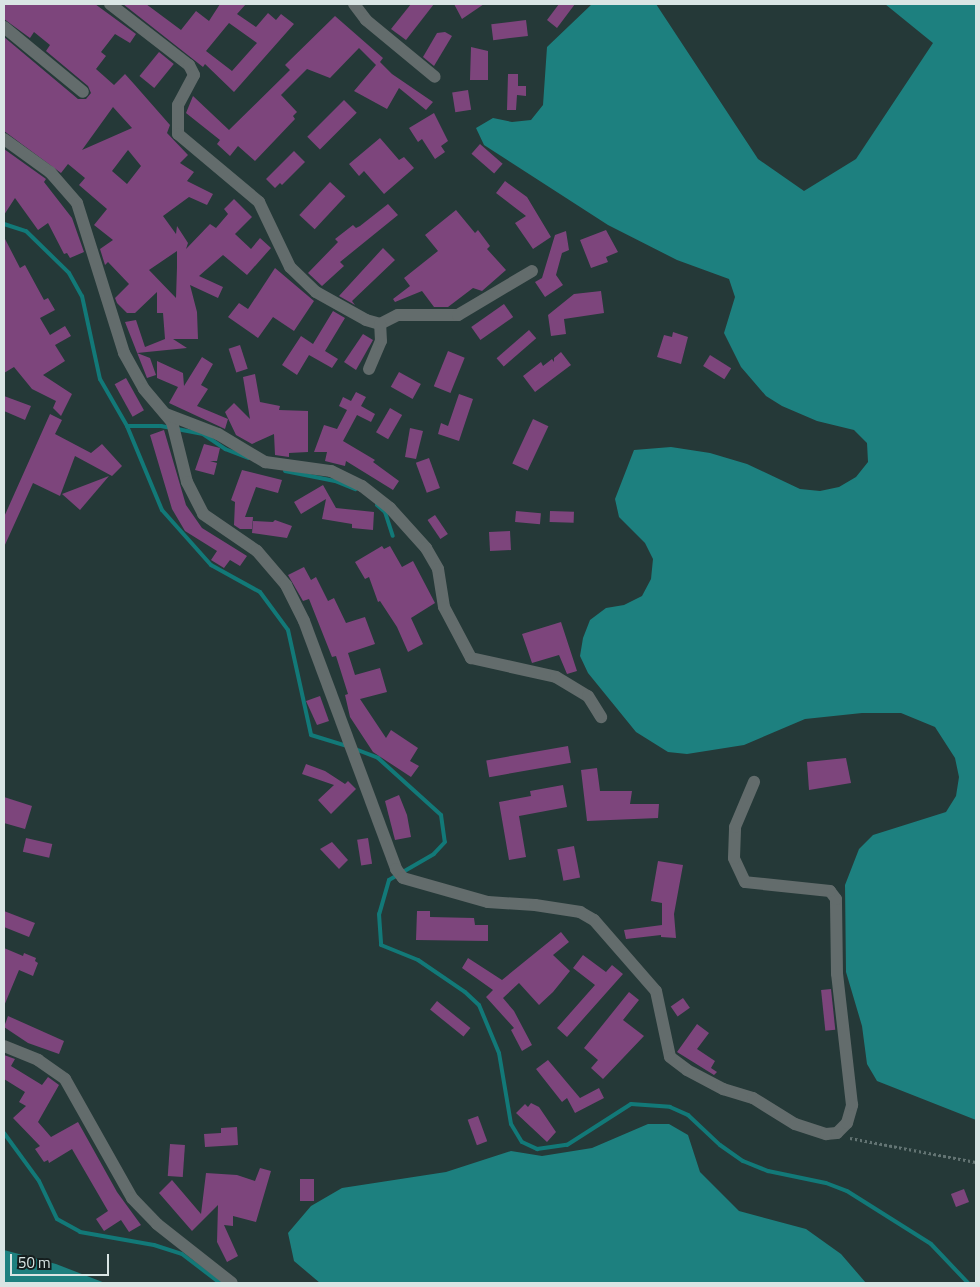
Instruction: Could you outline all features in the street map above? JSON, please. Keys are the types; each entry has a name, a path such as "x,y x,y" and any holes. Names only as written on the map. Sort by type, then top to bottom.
{"street":[{"path":"110,4 189,65 194,75 178,105 178,134 259,202 282,252 300,278 316,292 366,320 380,324 398,315 458,315 532,271"},
{"path":"354,4 366,20 435,77"},
{"path":"4,27 83,92"},
{"path":"4,139 50,172 77,202 124,353 144,389 171,423 187,482 202,514 257,551 286,585 304,621 399,874 488,902 535,905 580,912 594,920 656,991 670,1057 687,1070 723,1089 753,1098 795,1124 826,1134 837,1133 847,1123 852,1105 837,974 836,899 830,891 745,882 734,858 735,827 754,782"},
{"path":"369,369 380,341 380,324"},
{"path":"171,423 218,434 265,462 331,471 356,483 390,508 426,548 438,569 444,607 471,658 556,677 588,696 601,717"},
{"path":"4,1046 38,1060 65,1079 132,1198 150,1219 232,1283"}],"path":[{"path":"837,1133 847,1138 976,1162"}],"shaded area":[{"path":"592,4 656,4 758,159 804,191 856,159 933,43 885,4 976,4 976,1120 877,1081 867,1064 862,1026 846,972 845,885 859,849 873,835 946,812 956,796 959,777 955,758 935,727 901,713 862,713 805,719 744,745 687,754 668,752 636,732 588,673 580,656 583,638 590,620 606,608 624,605 642,596 651,579 653,559 645,543 619,517 615,499 634,450 671,447 710,453 747,464 800,489 820,491 839,487 856,477 868,462 867,443 854,430 817,421 782,406 766,396 741,367 724,333 735,297 729,279 677,260 608,225 484,145 476,128 493,118 512,122 531,120 543,105 547,47"},
{"path":"648,1124 669,1124 688,1135 700,1172 739,1211 806,1229 841,1254 866,1283 320,1283 294,1261 288,1233 311,1206 342,1188 446,1172 511,1151 542,1156 592,1148"},
{"path":"4,1250 56,1264 105,1283 4,1283"}],"building":[{"path":"4,4 95,4 136,34 130,43 115,34 101,52 106,56 96,69 114,85 125,74 170,125 167,133 188,155 180,163 194,172 187,181 213,194 207,205 189,197 163,216 176,234 177,226 188,243 186,249 210,224 216,228 228,214 224,209 234,199 252,217 235,234 251,249 260,238 271,248 247,275 223,255 199,276 223,287 218,298 190,285 197,312 198,339 173,339 187,348 137,353 125,322 136,320 145,347 165,339 163,313 157,313 157,292 135,313 127,313 117,303 115,298 129,284 108,262 105,265 100,249 113,240 94,225 107,209 79,185 85,178 68,164 61,173 4,131 4,37 78,99 86,99 91,93 88,86 46,51 50,45 34,32 30,38 4,19","holes":["113,107 132,128 82,150","128,150 141,166 127,184 112,171","177,251 176,298 149,270"]},
{"path":"123,4 146,4 181,30 196,11 209,21 220,4 246,4 237,14 256,27 268,13 276,20 281,14 294,24 234,92 205,64 203,67","holes":["229,23 257,43 232,71 206,51"]},
{"path":"411,4 434,4 406,40 391,29"},
{"path":"454,4 484,4 462,19"},
{"path":"559,4 575,4 557,28 547,20"},
{"path":"335,16 383,58 380,62 392,74 433,102 426,110 399,88 387,109 354,91 376,65 359,48 330,78 307,69 281,95 297,112 293,116 295,119 255,161 238,146 230,156 217,144 220,140 186,113 193,96 229,130 290,70 285,65"},
{"path":"526,20 528,36 493,40 491,24"},
{"path":"445,32 452,36 434,66 423,57 437,33"},
{"path":"471,47 488,51 488,80 470,80"},
{"path":"159,52 174,64 154,88 139,76"},
{"path":"508,74 518,74 518,86 526,86 526,96 517,95 516,110 507,110"},
{"path":"468,90 471,110 455,112 452,93"},
{"path":"344,100 357,113 320,149 307,137"},
{"path":"434,113 448,141 441,146 445,152 435,159 422,139 418,142 409,128"},
{"path":"380,138 399,160 404,157 414,168 384,194 364,171 359,176 349,164"},
{"path":"480,144 503,164 494,173 471,154"},
{"path":"4,149 46,179 44,182 72,218 84,252 70,258 67,253 64,254 48,223 38,230 15,198 4,215"},
{"path":"294,151 305,162 282,185 280,183 275,188 266,179"},
{"path":"505,181 527,197 551,237 533,249 515,223 526,216 496,193"},
{"path":"330,182 345,196 315,229 299,215"},
{"path":"388,204 398,215 340,262 344,266 322,286 308,273 338,242 335,239 353,225 356,228 360,226"},
{"path":"456,210 475,233 478,230 490,246 487,249 506,270 482,291 473,288 448,307 434,307 422,291 395,302 393,299 410,286 404,278 438,251 425,235"},
{"path":"606,230 618,252 606,257 608,262 591,268 580,240"},
{"path":"566,231 569,250 562,253 556,275 563,285 545,297 535,282 542,278 555,235"},
{"path":"4,237 20,268 25,265 44,300 48,298 55,310 40,318 50,335 65,326 71,336 55,345 65,361 43,375 72,394 61,416 53,408 56,401 32,389 14,367 4,373"},
{"path":"383,248 395,260 352,301 355,305 339,296"},
{"path":"275,268 314,301 294,331 273,317 258,338 228,317 239,303 248,309"},
{"path":"601,291 604,313 564,319 566,334 551,336 548,315 574,294"},
{"path":"504,304 513,317 480,340 471,327"},
{"path":"333,311 345,318 325,351 338,359 332,368 309,355 297,375 282,365 301,336 313,344"},
{"path":"529,330 536,338 504,367 497,358"},
{"path":"673,332 688,337 681,364 657,357 664,335 672,337"},
{"path":"363,334 373,340 356,370 344,362"},
{"path":"240,345 248,369 236,372 229,349"},
{"path":"448,351 465,358 450,393 434,386"},
{"path":"561,352 571,365 535,392 523,376 541,362 543,366 552,359 554,362 554,358"},
{"path":"137,353 150,358 156,375 147,378"},
{"path":"710,355 731,368 724,379 703,366"},
{"path":"202,357 213,364 201,385 208,389 197,406 228,419 225,429 169,403 178,387 157,378 157,361 183,373 184,386"},
{"path":"399,372 421,384 413,399 391,387"},
{"path":"255,374 260,402 280,406 279,410 308,411 308,452 289,453 289,457 275,455 274,434 252,444 236,435 225,412 234,403 250,419 243,377"},
{"path":"126,378 144,410 133,417 115,384"},
{"path":"356,392 366,397 361,406 375,414 371,422 357,415 343,441 375,460 373,462 399,481 393,490 346,461 345,466 325,461 327,452 314,452 324,425 337,429 347,410 339,406 343,397 351,401"},
{"path":"459,394 473,399 459,441 438,434 441,423 448,426"},
{"path":"4,396 31,406 25,420 4,411"},
{"path":"390,408 402,415 388,439 376,432"},
{"path":"50,414 62,420 55,434 91,453 102,444 122,466 112,476 75,456 60,496 33,483 4,547 4,517"},
{"path":"533,419 548,426 528,471 512,463"},
{"path":"410,428 423,431 416,459 405,457"},
{"path":"164,430 186,505 202,528 247,556 240,566 230,560 224,568 211,560 217,551 185,531 172,509 150,435"},
{"path":"204,444 220,448 217,461 210,461 217,463 214,475 195,470"},
{"path":"429,458 440,488 427,493 416,463"},
{"path":"242,470 282,480 278,493 256,487 245,517 253,517 252,529 240,529 234,525 235,502 231,500"},
{"path":"109,476 80,510 62,494"},
{"path":"323,485 336,508 374,512 373,530 352,528 352,524 322,519 326,499 301,514 294,502"},
{"path":"516,511 541,513 540,524 515,522"},
{"path":"550,511 574,512 574,523 550,522"},
{"path":"435,515 448,534 440,539 428,520"},
{"path":"275,520 292,526 287,538 252,533 253,521 273,522"},
{"path":"510,531 511,550 490,551 489,532"},
{"path":"382,546 384,549 390,546 402,567 413,561 435,603 411,618 423,644 408,652 397,627 380,601 378,602 369,577 365,579 355,562"},
{"path":"304,567 311,580 316,577 328,601 334,598 346,623 365,617 375,644 348,653 355,675 380,668 387,692 360,699 386,738 391,730 418,748 410,761 419,766 411,777 373,752 350,717 345,695 348,694 336,656 332,657 309,599 303,601 288,575"},
{"path":"561,622 577,671 567,674 559,655 532,663 522,634"},
{"path":"320,696 329,721 317,725 306,701"},
{"path":"568,746 571,763 489,777 486,760"},
{"path":"846,758 851,783 809,790 807,762"},
{"path":"306,764 325,771 345,784 348,781 356,789 331,814 318,800 334,785 302,774"},
{"path":"597,768 600,791 632,791 630,804 659,804 658,818 587,821 581,770"},
{"path":"563,785 567,807 519,816 526,857 509,860 499,802 531,796 530,791"},
{"path":"399,795 407,815 411,837 395,840 385,801"},
{"path":"4,797 32,806 25,829 4,823"},
{"path":"26,838 52,844 49,858 23,852"},
{"path":"368,838 372,864 361,865 357,840"},
{"path":"332,842 348,860 339,869 320,849"},
{"path":"574,846 580,877 563,881 557,849"},
{"path":"658,861 683,865 674,914 676,938 661,937 661,935 626,939 624,930 662,925 662,903 651,901"},
{"path":"4,911 35,923 29,937 4,927"},
{"path":"417,911 430,911 430,917 474,918 475,925 488,925 488,941 416,940"},
{"path":"561,932 569,942 553,955 570,971 553,992 539,1005 519,983 503,998 514,1011 532,1045 522,1051 511,1030 514,1028 486,997 493,990 462,968 468,958 502,980"},
{"path":"4,948 23,956 24,953 36,958 35,961 38,963 33,976 19,970 4,1006"},
{"path":"583,955 606,972 612,965 623,974 567,1037 557,1028 595,985 573,968"},
{"path":"831,989 835,1030 825,1031 821,990"},
{"path":"629,992 639,1000 623,1020 644,1036 603,1079 591,1068 598,1060 584,1048"},
{"path":"683,998 690,1008 678,1016 671,1007"},
{"path":"437,1001 470,1028 463,1037 430,1010"},
{"path":"8,1016 64,1041 59,1054 28,1043 4,1027"},
{"path":"697,1024 709,1033 697,1049 715,1061 711,1068 717,1072 714,1075 677,1052"},
{"path":"4,1055 15,1059 11,1066 42,1085 48,1077 59,1085 38,1122 51,1137 78,1122 117,1192 141,1225 129,1232 121,1220 104,1231 96,1219 108,1211 72,1149 49,1163 48,1160 44,1162 35,1149 40,1146 13,1118 26,1106 19,1102 25,1092 4,1079"},
{"path":"548,1060 580,1098 599,1088 604,1098 575,1113 567,1098 562,1102 536,1069"},
{"path":"531,1103 539,1107 556,1132 547,1142 516,1113 525,1104 528,1107"},
{"path":"478,1116 487,1141 477,1145 468,1120"},
{"path":"237,1127 238,1145 205,1147 204,1134 221,1133 221,1128"},
{"path":"170,1144 185,1145 183,1177 168,1176"},
{"path":"260,1168 271,1171 256,1222 233,1216 233,1226 224,1225 238,1256 227,1262 217,1242 218,1205 192,1231 159,1193 172,1180 201,1214 206,1173 237,1175 255,1181"},
{"path":"300,1179 314,1179 314,1201 300,1201"},
{"path":"964,1189 969,1202 956,1207 951,1194"}],"waterway":[{"path":"4,224 26,231 69,273 82,296 100,379 127,426 162,510 211,565 260,592 288,630 311,735 347,746"},
{"path":"127,426 161,426 203,434 225,449 248,458"},
{"path":"285,471 335,481 355,489"},
{"path":"377,505 385,512 393,536"},
{"path":"355,749 378,758 441,815 445,842 434,854 389,880 379,914 381,945 418,960 465,992 479,1005 499,1053 511,1124 522,1142 537,1149 567,1145 631,1104 670,1107 688,1115 720,1145 743,1161 768,1171 826,1183 847,1191 931,1244 968,1283"},
{"path":"4,1133 39,1181 57,1219 80,1232 154,1245 182,1254 220,1283"}]}
